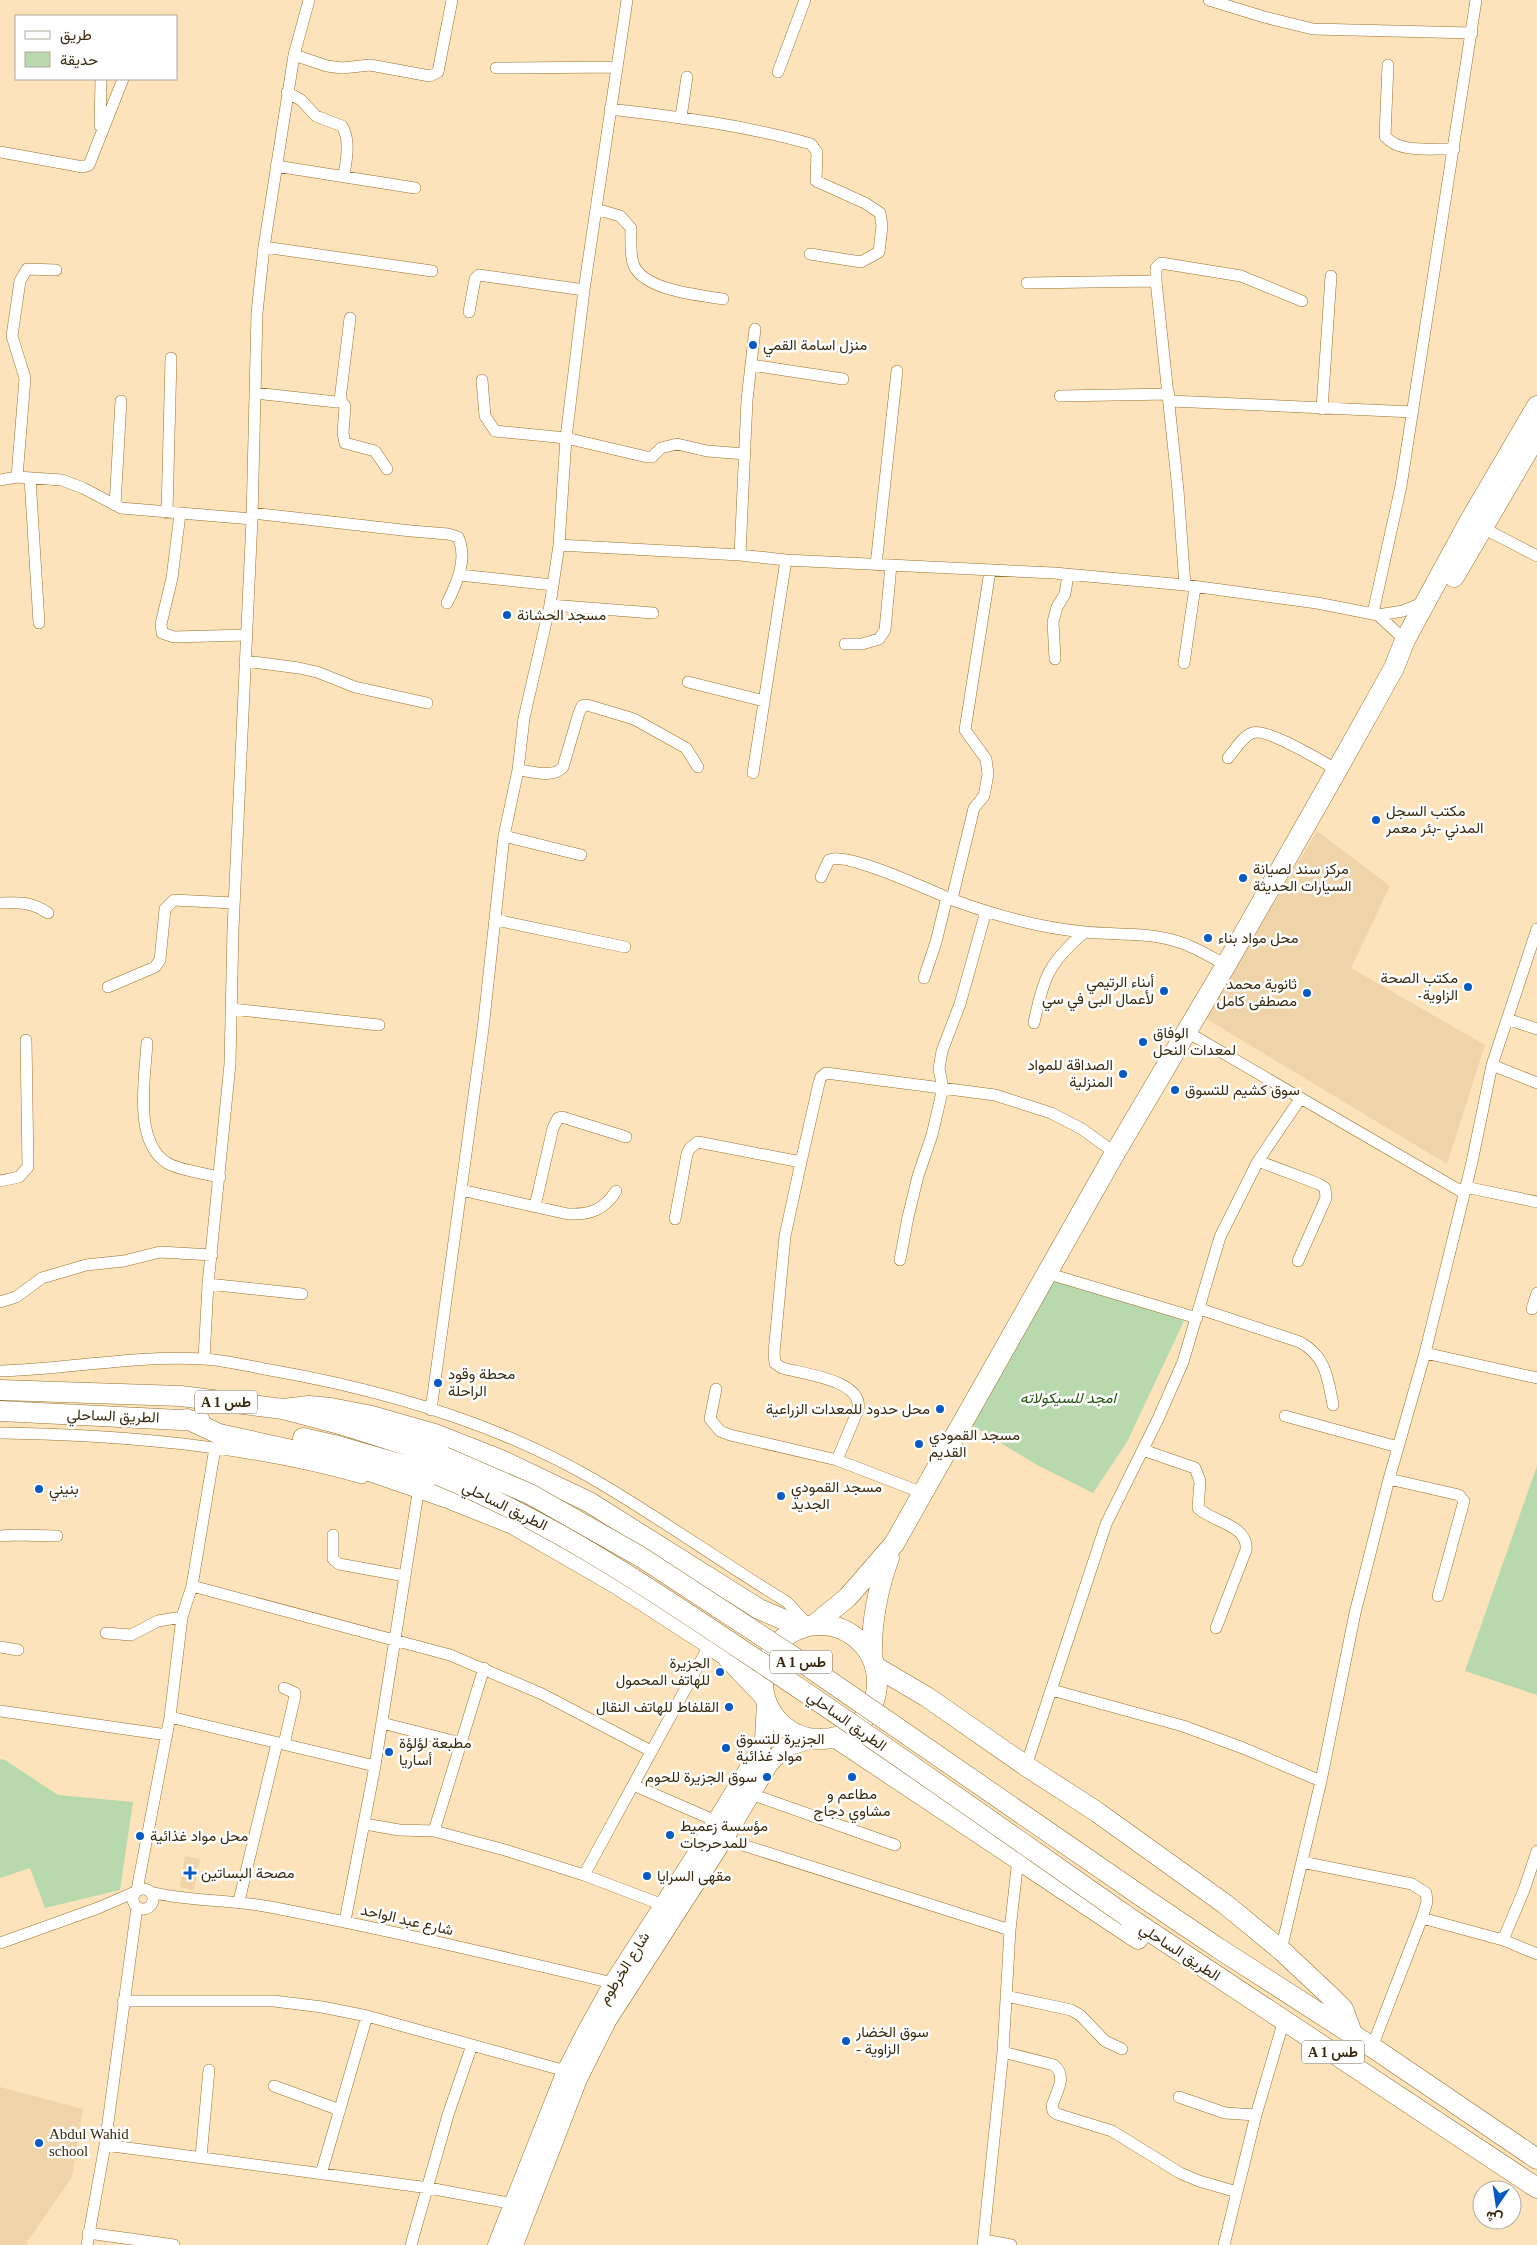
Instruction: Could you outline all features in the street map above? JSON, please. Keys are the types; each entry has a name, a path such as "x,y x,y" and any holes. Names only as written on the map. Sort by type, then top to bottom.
{"highway":[{"path":"1394,668 1415,643 1535,413"},
{"path":"765,1699 764,1674 770,1654 778,1642 790,1634 809,1626 848,1597 894,1544 1046,1274 1337,770 1394,668 1405,640 1426,600 1537,435"},
{"name":"الطريق الساحلي","path":"0,1390 181,1396 283,1409 340,1424 441,1466 530,1494 641,1556 809,1667 1218,1948 1352,2033 1537,2159"},
{"path":"283,1409 309,1406 372,1416 435,1434 501,1460 589,1502 759,1609 809,1626 828,1626 855,1636 865,1646 874,1663 927,1697 1168,1862 1225,1904 1281,1950 1343,2010 1352,2033"},
{"name":"الطريق الساحلي","path":"0,1411 186,1419 251,1428 441,1466 473,1489 544,1524 629,1574 797,1687 1128,1917 1537,2188"},
{"path":"186,1419 219,1434 324,1457 418,1491 480,1510 545,1541 617,1584 725,1655 765,1699 774,1716 785,1728 798,1735 813,1739 836,1738 850,1732 862,1722 876,1697 878,1682 874,1663 872,1624 875,1606 894,1544"},
{"path":"836,1738 1151,1947 1222,1980"}],"main road":[{"name":"شارع الخرطوم","path":"514,2245 578,2079 619,1988 663,1905 762,1748 765,1733 765,1699"},
{"name":"شارع الخرطوم","path":"497,2245 566,2071 619,1988 724,1839 769,1764 781,1750 792,1744 813,1739"}],"street":[{"path":"204,1359 208,1284 230,1064 234,904 252,516 257,313 264,248 294,54 309,0"},
{"path":"294,54 326,66 342,68 370,65 430,76 435,75 438,72 452,0"},
{"path":"431,1410 496,920 504,836 518,770 524,718 550,605 559,545 566,438 584,290 627,0"},
{"path":"778,72 805,0"},
{"path":"1209,0 1264,17 1313,29 1472,33"},
{"path":"1375,614 1414,412 1476,0"},
{"path":"1388,65 1385,136 1390,143 1400,147 1454,149"},
{"path":"496,68 617,67"},
{"path":"681,117 687,78"},
{"path":"100,133 101,80"},
{"path":"0,152 83,167 89,165 100,133 123,80"},
{"path":"288,92 301,100 316,116 342,126 346,133 347,146 344,176"},
{"path":"610,109 681,117 747,128 811,144 817,152 816,181 865,203 880,213 882,226 879,252 861,262 810,254"},
{"path":"276,166 415,188"},
{"path":"596,208 620,216 631,228 632,262 638,274 646,281 690,294 723,299"},
{"path":"264,248 432,271"},
{"path":"1184,663 1190,586 1156,268 1161,263 1241,276 1302,300"},
{"path":"17,477 25,378 12,336 15,305 20,281 27,270 56,270"},
{"path":"469,312 475,279 479,275 584,290"},
{"path":"1322,409 1331,276"},
{"path":"1027,283 1156,281"},
{"path":"350,318 340,400 345,406 343,432 345,442 375,451 387,468"},
{"path":"740,555 747,400 754,329"},
{"path":"167,513 170,358"},
{"path":"750,365 843,379"},
{"path":"876,565 897,372"},
{"path":"482,380 485,416 492,430 566,438 647,457 652,456 662,448 677,444 707,450 745,454"},
{"path":"255,393 336,402 340,400"},
{"path":"1060,396 1169,397 1322,409 1414,412"},
{"path":"115,505 121,401"},
{"path":"0,480 17,477 62,480 83,488 115,505 132,510 180,514 252,516 448,534 458,537 462,546 460,576 447,603"},
{"path":"30,478 39,623"},
{"path":"180,514 172,578 161,624 162,633 174,638 246,635"},
{"path":"1476,525 1537,556"},
{"path":"559,545 740,555 786,560 1068,575 1190,586 1375,614 1403,611 1426,600"},
{"path":"753,773 786,560"},
{"path":"845,644 862,644 879,639 885,630 891,566"},
{"path":"924,978 950,898 974,808 984,796 988,774 986,759 965,730 990,571"},
{"path":"1055,659 1053,622 1057,607 1065,594 1068,575"},
{"path":"460,576 553,585"},
{"path":"550,605 653,613"},
{"path":"1375,614 1405,640"},
{"path":"245,661 278,664 317,672 354,687 426,703"},
{"path":"688,682 764,701"},
{"path":"518,770 559,772 579,712 582,706 587,705 634,718 686,748 698,767"},
{"path":"1228,758 1239,744 1252,733 1260,732 1292,744 1337,770"},
{"path":"504,836 581,854"},
{"path":"821,877 829,860 840,858 876,869 986,911 1055,928 1085,932 1129,933 1171,940 1186,944 1226,965"},
{"path":"108,987 155,967 160,960 165,909 169,903 174,900 234,904"},
{"path":"0,903 30,903 48,912"},
{"path":"900,1260 912,1200 932,1135 943,1088 939,1069 942,1051 960,1004 986,911"},
{"path":"496,920 625,947"},
{"path":"1281,1950 1356,1613 1389,1479 1425,1353 1465,1190 1492,1065 1537,929"},
{"path":"1034,1023 1046,975 1056,959 1085,932"},
{"path":"232,1008 378,1025"},
{"path":"1507,1018 1537,1029"},
{"path":"1187,1032 1300,1099 1465,1190 1537,1202"},
{"path":"0,1181 19,1176 28,1167 26,1040"},
{"path":"147,1043 144,1110 146,1134 151,1144 168,1164 220,1177"},
{"path":"1492,1065 1537,1084"},
{"path":"837,1460 858,1410 860,1402 857,1396 852,1390 836,1382 782,1368 775,1363 774,1353 785,1236 819,1083 822,1077 826,1073 995,1095 1051,1113 1082,1129 1115,1154"},
{"path":"1026,1766 1112,1510 1143,1450 1183,1362 1220,1237 1258,1161 1300,1099"},
{"path":"535,1206 553,1128 558,1118 562,1117 626,1137"},
{"path":"675,1219 687,1154 693,1144 698,1142 801,1162"},
{"path":"1258,1161 1325,1188 1326,1198 1298,1261"},
{"path":"461,1190 568,1214 584,1214 601,1208 610,1201 616,1192"},
{"path":"0,1302 16,1297 42,1278 86,1265 124,1261 160,1252 212,1254"},
{"path":"1046,1274 1198,1313 1300,1342 1309,1347 1322,1361 1326,1370 1333,1405"},
{"path":"208,1284 302,1294"},
{"path":"1532,1309 1537,1293"},
{"path":"1425,1353 1537,1378"},
{"path":"0,1371 138,1360 204,1359 317,1378 431,1410 510,1438 586,1475 787,1602 809,1626"},
{"path":"716,1389 710,1419 720,1431 837,1460 923,1492"},
{"path":"1285,1416 1398,1448"},
{"path":"0,1433 136,1438 215,1448 315,1466 418,1491 375,1766 346,1921"},
{"path":"86,2245 105,2145 123,2001 135,1930 142,1906 152,1898 143,1891 141,1868 170,1717 182,1617 192,1586 215,1448"},
{"path":"1143,1450 1195,1468 1200,1481 1198,1508 1240,1532 1245,1540 1246,1550 1216,1628"},
{"path":"1389,1479 1459,1495 1464,1501 1438,1596"},
{"path":"0,1536 15,1534 57,1536"},
{"path":"332,1535 333,1559 339,1564 404,1576"},
{"path":"192,1586 450,1655 542,1694 651,1751"},
{"path":"106,1633 131,1635 158,1621 182,1617"},
{"path":"584,1874 710,1644"},
{"path":"0,1648 18,1650"},
{"path":"434,1831 484,1668"},
{"path":"239,1901 281,1744 296,1696 284,1688"},
{"path":"1052,1690 1183,1726 1243,1748 1320,1781"},
{"path":"0,1711 167,1735"},
{"path":"170,1717 375,1766"},
{"path":"382,1723 461,1743"},
{"path":"634,1785 716,1821"},
{"path":"751,1794 895,1844"},
{"path":"364,1824 398,1830 434,1831 584,1874 663,1905"},
{"path":"724,1839 1010,1930"},
{"path":"1503,1940 1524,1890 1537,1851"},
{"path":"1011,2245 983,2242 1003,2052 1010,1930 1018,1859"},
{"path":"1302,1862 1412,1884 1426,1893 1427,1902 1422,1918 1372,2047"},
{"path":"142,1906 133,1900 143,1891"},
{"name":"شارع عبد الواحد","path":"0,1943 143,1891 178,1899 239,1901 346,1921 619,1988"},
{"name":"شارع عبد الواحد","path":"98,1908 142,1906 178,1899"},
{"path":"1422,1918 1503,1940 1537,1954"},
{"path":"1006,1996 1071,2010 1080,2015 1105,2041 1122,2049"},
{"path":"123,2001 274,2001 322,2007 367,2016 566,2071"},
{"path":"321,2174 367,2016"},
{"path":"1224,2245 1256,2115 1284,2020"},
{"path":"411,2245 429,2188 448,2115 472,2045"},
{"path":"1003,2052 1054,2065 1059,2069 1062,2078 1052,2106 1052,2111 1057,2114 1112,2131 1151,2153 1180,2173 1199,2181 1237,2192"},
{"path":"201,2156 209,2070"},
{"path":"274,2086 340,2110"},
{"path":"1179,2097 1225,2113 1256,2115"},
{"path":"105,2145 201,2156 429,2188 514,2204"},
{"path":"88,2233 174,2245"}],"shaded area":[{"name":"ثانوية محمد مصطفى كامل","path":"1317,831 1390,886 1351,968 1485,1045 1447,1164 1205,1018"},
{"name":"مصحة البساتين","path":"185,1856 200,1859 194,1890 180,1887"},
{"name":"Abdul Wahid school","path":"0,2087 83,2109 72,2177 25,2245 0,2245"}],"green space":[{"name":"امجد للسيكولاته","path":"1059,1272 1184,1321 1127,1442 1093,1493 1037,1465 968,1423"},
{"path":"1537,1466 1537,1695 1465,1671"},
{"path":"0,1759 5,1760 58,1795 133,1802 120,1890 45,1908 30,1868 0,1878"}],"place":[{"name":"منزل اسامة القمي","path":"753,345"},
{"name":"مسجد الحشانة","path":"507,615"},
{"name":"مكتب السجل المدني -بئر معمر","path":"1376,820"},
{"name":"مركز سند لصيانة السيارات الحديثة","path":"1243,878"},
{"name":"محل مواد بناء","path":"1208,938"},
{"name":"مكتب الصحة -الزاوية","path":"1468,987"},
{"name":"أبناء الرتيمي لأعمال البى في سي","path":"1164,991"},
{"name":"ثانوية محمد مصطفى كامل","path":"1307,993"},
{"name":"الوفاق لمعدات النحل","path":"1143,1042"},
{"name":"الصداقة للمواد المنزلية","path":"1123,1074"},
{"name":"سوق كشيم للتسوق","path":"1175,1090"},
{"name":"محطة وقود الراحلة","path":"438,1383"},
{"name":"محل حدود للمعدات الزراعية","path":"940,1409"},
{"name":"مسجد القمودي القديم","path":"919,1444"},
{"name":"بنيني","path":"39,1489"},
{"name":"مسجد القمودي الجديد","path":"781,1496"},
{"name":"الجزيرة للهاتف المحمول","path":"720,1672"},
{"name":"القلفاط للهاتف النقال","path":"729,1707"},
{"name":"الجزيرة للتسوق مواد غذائية","path":"726,1748"},
{"name":"مطبعة لؤلؤة أساريا","path":"389,1752"},
{"name":"سوق الجزيرة للحوم","path":"767,1777"},
{"name":"مطاعم و مشاوي دجاج","path":"852,1777"},
{"name":"مؤسسة زعميط للمدحرجات","path":"670,1835"},
{"name":"محل مواد غذائية","path":"140,1836"},
{"name":"مصحة البساتين","path":"190,1873"},
{"name":"مقهى السرايا","path":"647,1876"},
{"name":"سوق الخضار - الزاوية","path":"846,2041"},
{"name":"Abdul Wahid school","path":"39,2143"}]}
